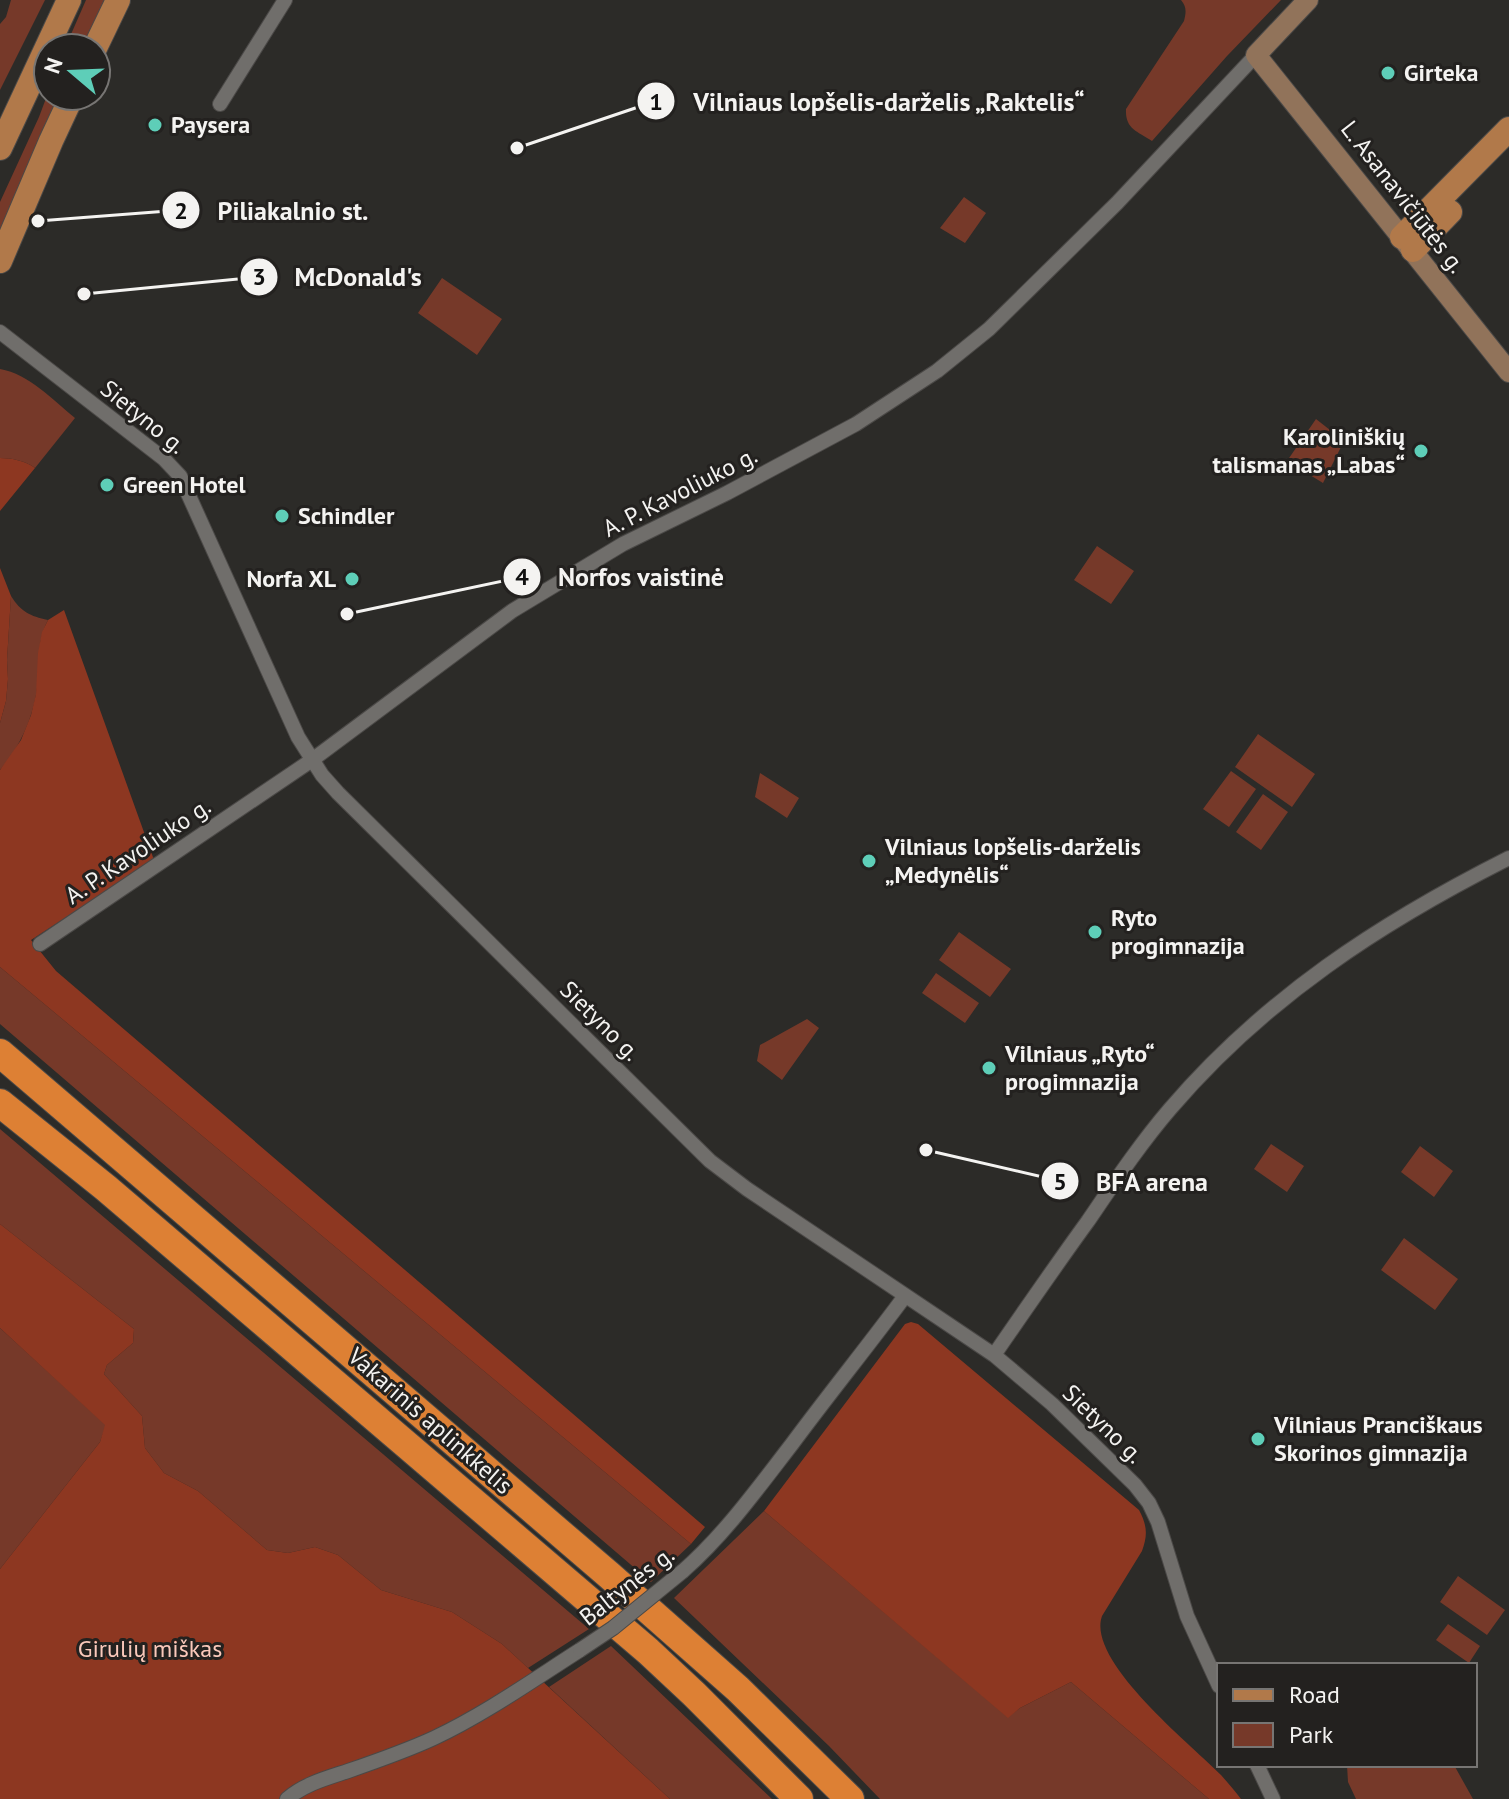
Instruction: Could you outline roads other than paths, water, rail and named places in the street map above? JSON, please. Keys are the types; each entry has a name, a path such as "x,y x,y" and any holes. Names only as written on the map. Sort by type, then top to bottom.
{"highway":[{"name":"Vakarinis aplinkkelis","path":"0,1053 609,1575 738,1689 850,1799"},
{"name":"Vakarinis aplinkkelis","path":"0,1103 106,1188 648,1651 799,1799"}],"main road":[{"path":"0,148 69,0"},
{"path":"103,32 118,0"},
{"path":"1256,55 1308,0"},
{"name":"L. Asanavičiūtės g.","path":"1256,55 1509,372"},
{"path":"0,261 65,112"},
{"path":"1407,244 1509,129"},
{"path":"1407,244 1509,150"}],"street":[{"path":"220,104 285,0"},
{"name":"A. P. Kavoliuko g.","path":"40,944 312,760 479,634 566,577 623,544 856,424 937,371 989,329 1085,234 1256,55"},
{"name":"Sietyno g.","path":"0,332 164,459 180,476 292,724 312,760 364,820 710,1161 1010,1367 1135,1485 1158,1522 1187,1616 1217,1682"},
{"path":"994,1355 1144,1142 1169,1110 1230,1045 1342,954 1404,915 1509,858"},
{"name":"Baltynės g.","path":"287,1799 315,1782 392,1755 470,1719 613,1628 683,1571 713,1542 859,1359 905,1296"},
{"path":"1258,1767 1273,1799"}],"place":[{"name":"Girteka","path":"1388,73"},
{"name":"Paysera","path":"155,125"},
{"name":"Vilniaus lopšelis-darželis „Raktelis“","path":"517,148"},
{"name":"Piliakalnio st.","path":"38,221"},
{"name":"McDonald's","path":"84,294"},
{"name":"Karoliniškių talismanas „Labas“","path":"1421,451"},
{"name":"Green Hotel","path":"107,485"},
{"name":"Schindler","path":"282,516"},
{"name":"Norfa XL","path":"352,579"},
{"name":"Norfos vaistinė","path":"347,614"},
{"name":"Vilniaus lopšelis-darželis „Medynėlis“","path":"869,861"},
{"name":"Ryto progimnazija","path":"1095,932"},
{"name":"Vilniaus „Ryto“ progimnazija","path":"989,1068"},
{"name":"BFA arena","path":"926,1150"},
{"name":"Vilniaus Pranciškaus Skorinos gimnazija","path":"1258,1439"}],"park label":[{"name":"Girulių miškas","path":"150,1649"}]}
